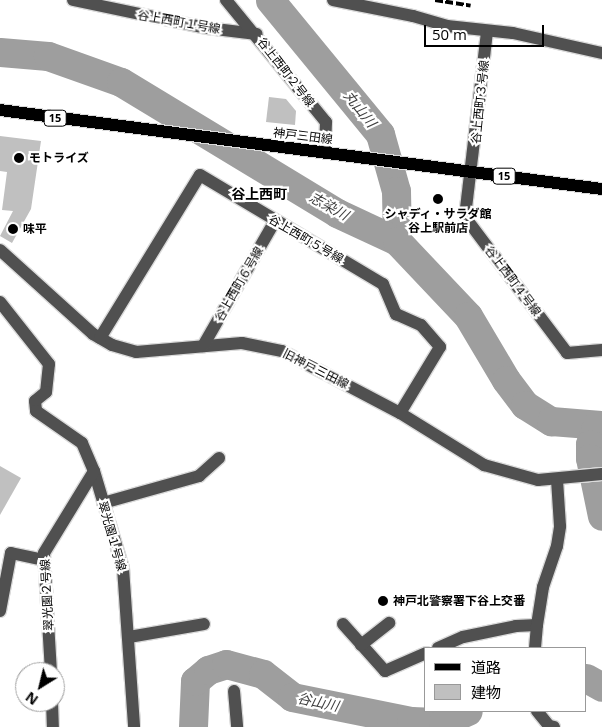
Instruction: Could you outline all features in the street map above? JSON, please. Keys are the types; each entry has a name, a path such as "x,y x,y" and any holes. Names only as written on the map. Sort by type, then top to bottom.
{"main road":[{"name":"神戸三田線","path":"0,110 602,189"}],"street":[{"name":"谷上西町１号線","path":"73,0 207,28 256,34"},
{"name":"谷上西町２号線","path":"226,0 256,34 326,122 326,152"},
{"path":"333,0 413,16 447,26 488,32 513,33 602,53"},
{"name":"谷上西町３号線","path":"472,172 488,32"},
{"name":"谷上西町４号線","path":"472,172 465,217 567,352 602,350"},
{"name":"谷上西町５号線","path":"100,338 200,176 383,284 396,314 421,326 440,347 400,413"},
{"name":"谷上西町６号線","path":"203,346 275,221"},
{"name":"旧神戸三田線","path":"0,250 100,338 112,345 136,352 242,343 282,350 400,413 484,465 538,480 600,474"},
{"name":"翠光園１号線","path":"0,302 49,364 46,392 35,401 36,411 82,443 94,472 122,568 129,637 134,727"},
{"path":"103,503 199,476 219,458"},
{"name":"翠光園２号線","path":"50,662 43,560 94,472"},
{"path":"536,644 542,587 558,546 560,526 557,479"},
{"path":"0,611 10,553 43,560"},
{"path":"361,645 389,623"},
{"path":"129,637 204,624"},
{"path":"343,624 385,670 424,654"},
{"path":"443,647 516,626 537,625"},
{"path":"234,691 237,727"},
{"path":"52,712 53,727"},
{"path":"538,712 549,726 554,727"}],"building":[{"path":"269,97 286,99 296,111 295,125 266,122"},
{"path":"0,136 41,141 31,209 12,243 0,236 13,211 2,210 7,172 0,171"},
{"path":"0,466 21,478 0,515"}],"waterway":[{"name":"丸山川","path":"270,0 380,134 396,191 397,241"},
{"name":"志染川","path":"0,52 48,56 121,82 337,213 397,241 468,316 506,380 525,405 551,421 602,425"},
{"name":"谷山川","path":"597,425 590,444 590,458 602,516"},
{"name":"谷山川","path":"193,727 195,681 208,670 226,664 263,674 292,697 411,721 443,722 466,712"},
{"name":"谷山川","path":"587,679 602,687"}],"railway":[{"path":"435,0 471,6"}],"place":[{"name":"モトライズ","path":"19,158"},
{"name":"シャディ・サラダ館 谷上駅前店","path":"438,199"},
{"name":"味平","path":"13,229"},
{"name":"神戸北警察署下谷上交番","path":"383,601"}],"district":[{"name":"谷上西町","path":"259,194"}]}
